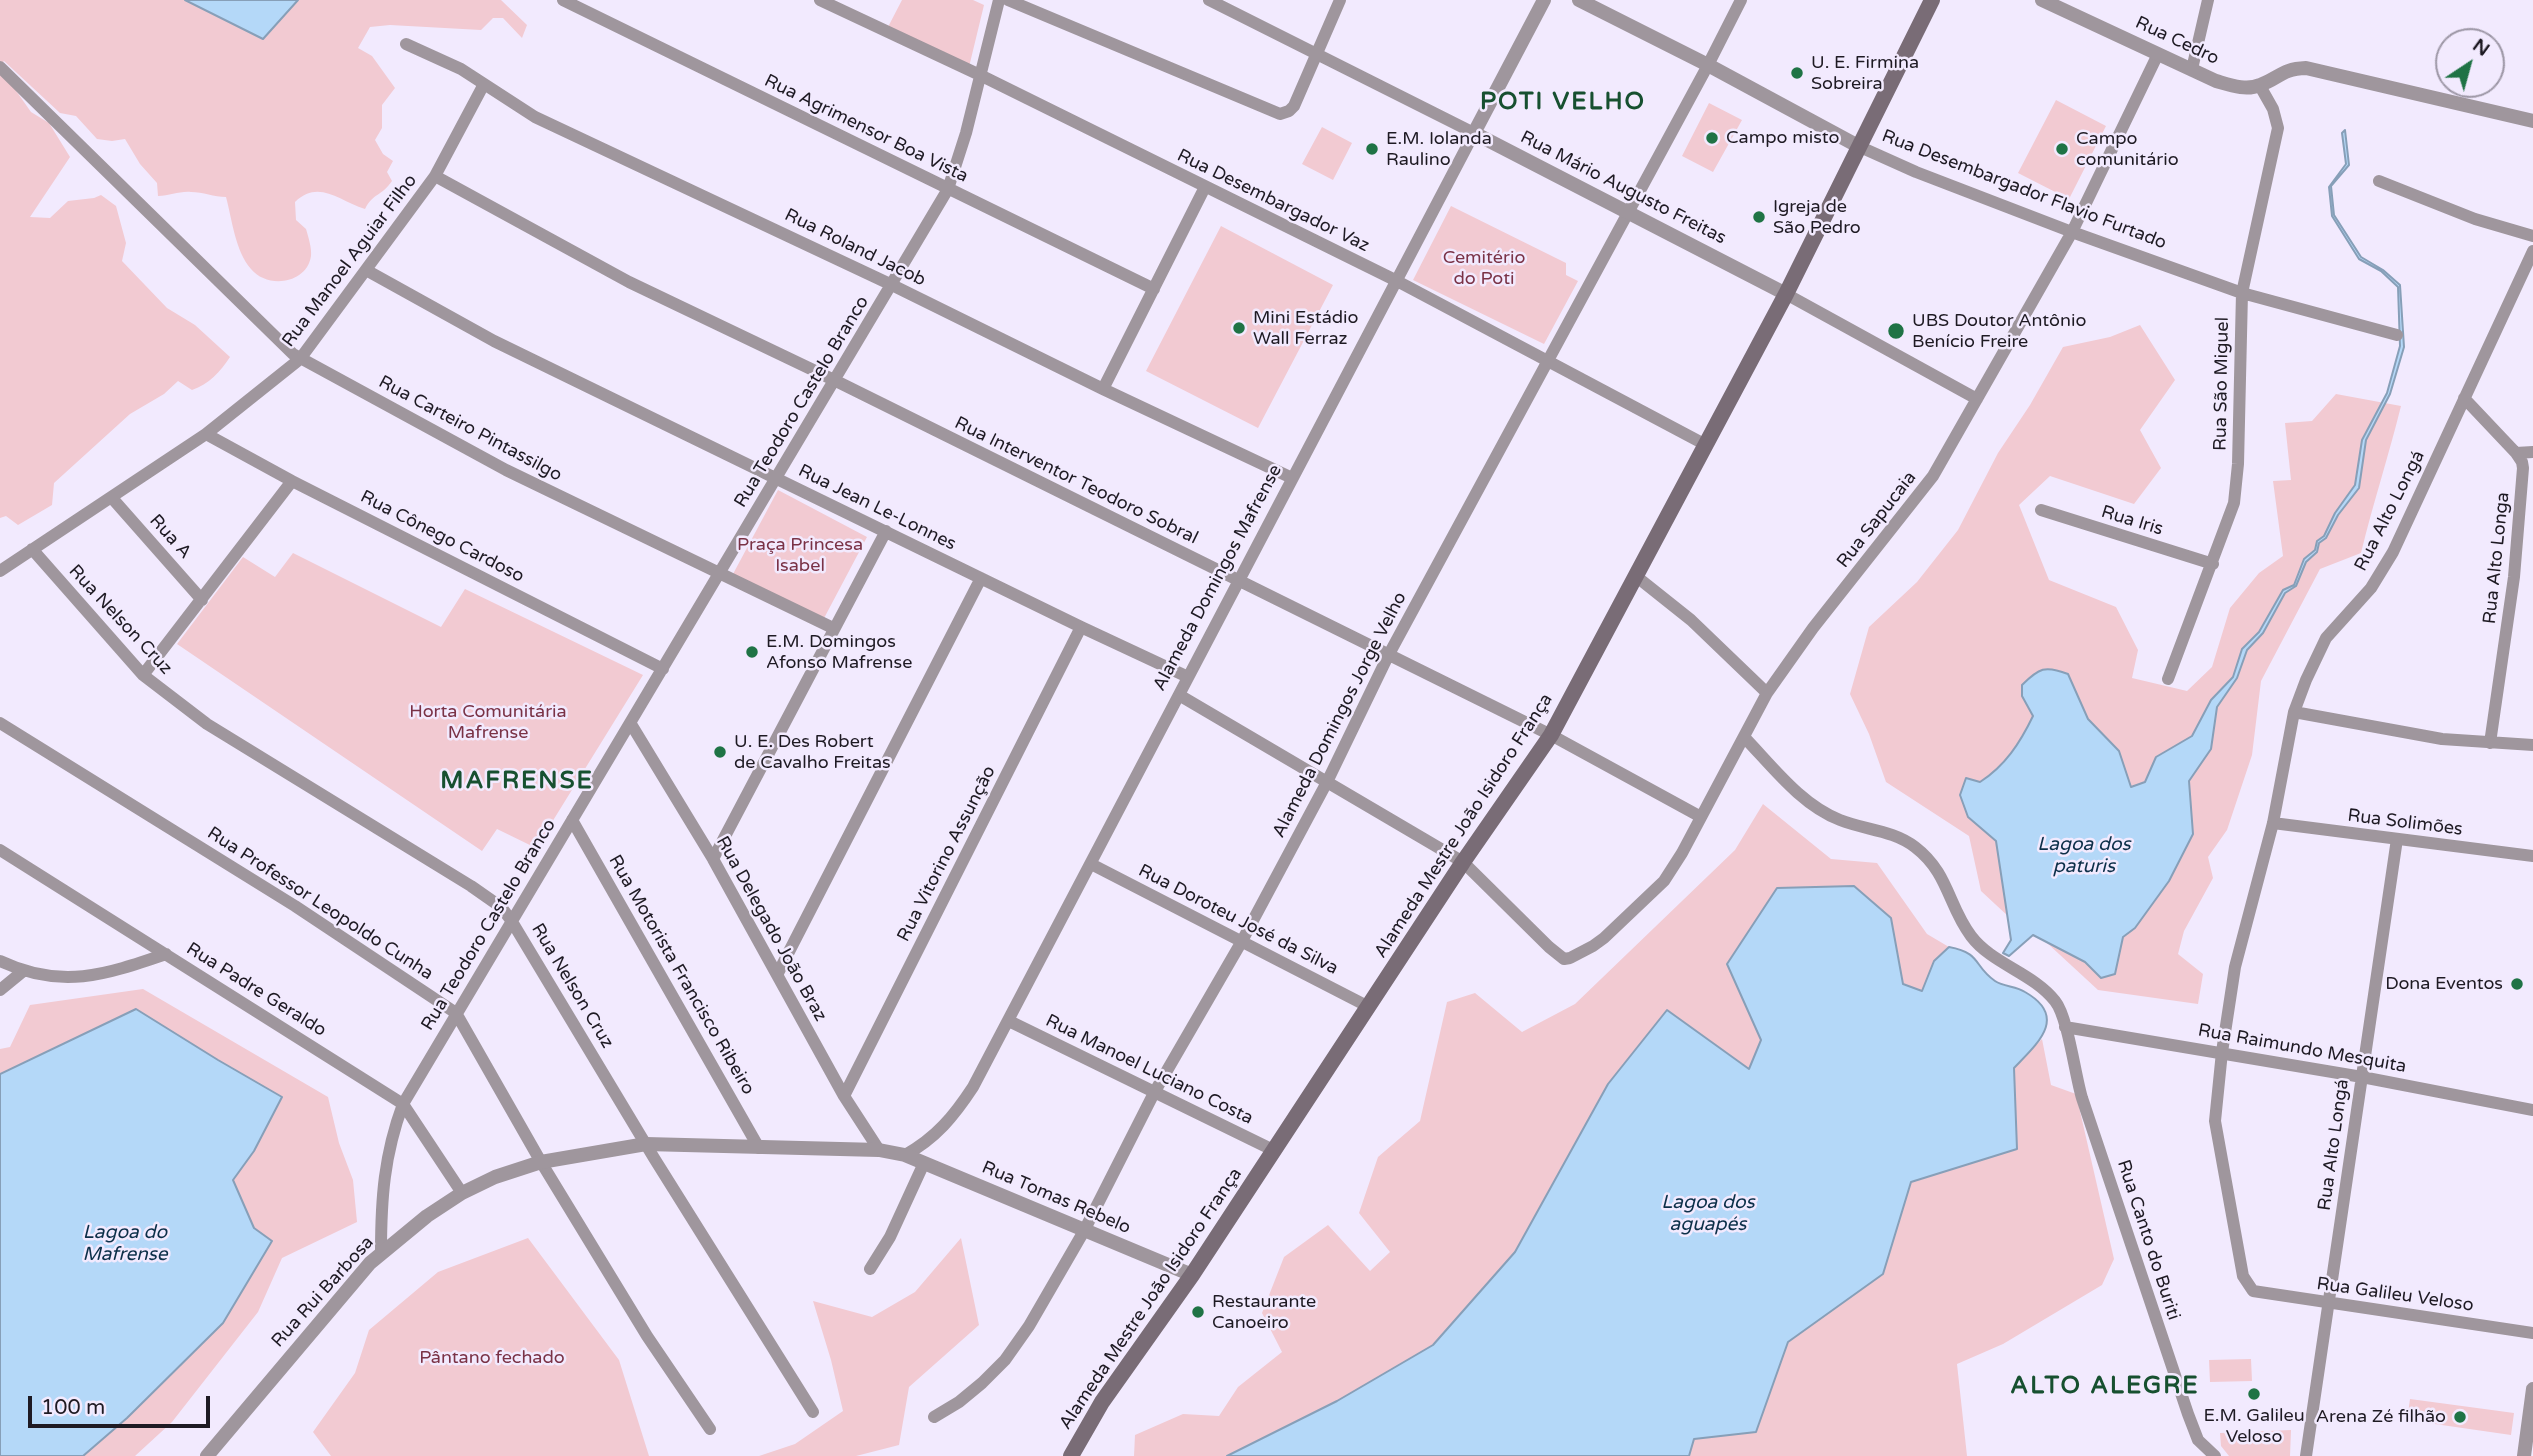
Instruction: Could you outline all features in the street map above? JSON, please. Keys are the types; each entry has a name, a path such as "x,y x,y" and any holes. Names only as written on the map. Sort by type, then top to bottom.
{"main road":[{"name":"Alameda Mestre João Isidoro França","path":"1071,1456 1102,1402 1192,1275 1464,862 1551,735 1786,294 1932,0"}],"street":[{"name":"Rua Agrimensor Boa Vista","path":"563,0 1154,289"},
{"name":"Rua Desembargador Vaz","path":"820,0 982,75 1397,281 1706,445"},
{"name":"Rua Teodoro Castelo Branco","path":"382,1252 383,1177 395,1124 403,1104 948,189 982,75 999,0"},
{"path":"1007,0 1272,113 1285,114 1294,106 1340,0"},
{"name":"Rua Mário Augusto Freitas","path":"1209,0 1316,52 1786,294 1977,399"},
{"name":"Alameda Domingos Mafrense","path":"905,1155 939,1132 957,1112 1009,1021 1544,0"},
{"name":"Rua Desembargador Flavio Furtado","path":"1578,0 1708,65 1858,146 1916,172 2242,293 2397,335"},
{"name":"Alameda Domingos Jorge Velho","path":"934,1417 975,1389 1005,1360 1029,1326 1084,1231 1154,1093 1242,941 1327,782 1388,656 1741,0"},
{"name":"Rua Cedro","path":"2042,0 2234,86 2260,86"},
{"path":"2192,69 2208,0"},
{"name":"Rua Roland Jacob","path":"407,44 461,69 535,117 1292,478"},
{"name":"Rua Sapucaia","path":"1464,862 1564,959 1604,938 1664,881 1682,853 1767,693 1814,628 1933,477 2072,232 2158,54"},
{"name":"Rua Carteiro Pintassilgo","path":"0,67 270,333 300,359 506,470 833,628"},
{"path":"2260,86 2282,72 2306,68 2533,121"},
{"name":"Rua Manoel Aguiar Filho","path":"0,571 206,435 300,359 435,176 484,84"},
{"name":"Rua São Miguel","path":"2168,679 2230,518 2237,485 2242,293 2278,128 2273,109 2260,86"},
{"name":"Rua Interventor Teodoro Sobral","path":"435,176 629,282 834,380 1551,735 1700,817"},
{"path":"2379,181 2475,219 2533,236"},
{"path":"1102,389 1205,187"},
{"name":"Rua Alto Longá","path":"2253,1290 2243,1276 2216,1135 2216,1110 2235,967 2273,823 2294,712 2326,638 2371,588 2383,570 2533,251"},
{"name":"Rua Jean Le-Lonnes","path":"366,270 494,341 1081,628 1188,677"},
{"path":"2464,398 2516,453 2533,452"},
{"name":"Rua Cônego Cardoso","path":"206,435 663,669"},
{"name":"Rua Alto Longa","path":"2490,743 2514,577 2523,468 2516,453"},
{"path":"142,676 292,481"},
{"name":"Rua A","path":"112,498 202,600"},
{"name":"Rua Iris","path":"2040,510 2213,564"},
{"path":"713,859 886,531"},
{"name":"Rua Nelson Cruz","path":"32,549 142,676 207,724 501,907 813,1412"},
{"path":"1637,577 1692,620 1767,693"},
{"path":"777,975 981,578"},
{"name":"Rua Vitorino Assunção","path":"844,1096 1081,628"},
{"path":"1179,695 1464,862"},
{"path":"2294,712 2442,739 2533,745"},
{"name":"Rua Professor Leopoldo Cunha","path":"0,723 296,906 456,1013 541,1162 647,1336 710,1429"},
{"name":"Rua Delegado João Braz","path":"631,724 713,859 844,1096 879,1150"},
{"path":"1744,737 1803,796 1823,812 1840,820 1900,837 1914,846 1938,871 1973,939 2048,994 2060,1010 2065,1027"},
{"name":"Rua Motorista Francisco Ribeiro","path":"572,820 759,1148"},
{"name":"Rua Solimões","path":"2273,823 2533,856"},
{"name":"Rua Alto Longá","path":"2306,1456 2397,839"},
{"name":"Rua Padre Geraldo","path":"0,850 403,1104 461,1193"},
{"name":"Rua Doroteu José da Silva","path":"1091,864 1369,1007"},
{"path":"0,961 22,972 69,979 92,976 166,954"},
{"path":"0,990 22,972"},
{"name":"Rua Manoel Luciano Costa","path":"1009,1021 1273,1150"},
{"name":"Rua Raimundo Mesquita","path":"2065,1027 2222,1052 2533,1110"},
{"name":"Rua Canto do Buriti","path":"2065,1027 2082,1098 2188,1414 2198,1440 2215,1456"},
{"name":"Rua Rui Barbosa","path":"207,1456 346,1290 382,1252 461,1193 495,1177 541,1162 646,1144 879,1150 905,1155"},
{"name":"Rua Tomas Rebelo","path":"905,1155 1192,1275"},
{"path":"870,1269 890,1237 924,1163"},
{"name":"Rua Galileu Veloso","path":"2253,1290 2533,1333"},
{"path":"2524,1456 2533,1389"}],"green space":[{"path":"0,0 501,0 527,25 522,38 503,18 493,18 481,30 390,25 370,27 358,48 372,56 395,88 382,105 382,128 375,140 383,154 393,161 387,172 392,181 365,209 321,192 304,195 295,202 296,220 306,229 311,256 302,273 294,278 276,281 258,275 246,262 238,244 226,197 187,192 158,196 157,183 140,164 125,139 97,139 76,116 60,113 4,61 0,66"},
{"path":"902,0 973,0 984,5 969,67 888,27"},
{"path":"0,68 31,112 49,123 70,157 30,217 50,218 68,201 101,195 116,206 126,243 122,261 167,308 195,325 230,357 204,384 192,390 178,381 164,394 130,414 54,483 52,505 18,525 6,516 0,518"},
{"name":"Campo comunitário","path":"2056,100 2106,126 2069,199 2018,173"},
{"name":"Campo misto","path":"1709,103 1742,120 1713,172 1682,156"},
{"path":"1322,127 1352,143 1333,180 1302,164"},
{"name":"Cemitério do Poti","path":"1451,206 1566,263 1566,275 1578,281 1544,344 1413,280"},
{"name":"Mini Estádio Wall Ferraz","path":"1221,226 1333,285 1258,428 1146,371"},
{"path":"2140,325 2175,380 2140,430 2161,468 2134,504 2050,476 2019,505 2049,580 2116,607 2138,650 2132,678 2187,691 2212,667 2230,608 2259,573 2283,556 2273,481 2291,480 2285,423 2312,421 2336,394 2401,406 2361,553 2320,569 2261,681 2252,755 2227,830 2208,857 2213,878 2184,931 2178,954 2203,974 2198,1004 2098,990 2046,942 2115,974 2123,937 2135,928 2193,834 2189,781 2210,749 2156,757 2145,782 2131,787 2119,751 2088,719 2068,675 2022,696 2033,716 2020,741 1997,771 1980,782 1968,817 1996,841 2009,917 1981,891 1969,836 1886,782 1869,734 1850,694 1869,627 1917,582 1958,530 1998,453 2030,405 2063,347 2110,337"},
{"name":"Praça Princesa Isabel","path":"778,490 867,537 822,622 733,574"},
{"name":"Horta Comunitária Mafrense","path":"293,553 441,627 465,589 643,675 536,848 497,829 482,851 177,644 243,557 275,577"},
{"path":"1763,804 1831,859 1877,863 1927,934 1949,947 1934,961 1922,991 1903,984 1891,918 1727,964 1761,1040 1749,1070 1608,1084 1515,1252 1433,1345 1337,1401 1227,1456 1134,1456 1135,1435 1183,1414 1219,1416 1238,1387 1282,1352 1262,1313 1284,1257 1328,1225 1370,1271 1390,1252 1359,1213 1378,1157 1420,1121 1447,1002 1475,993 1522,1032 1575,1004 1735,850"},
{"path":"143,989 328,1097 339,1143 353,1180 357,1222 282,1258 258,1312 172,1422 135,1456 83,1456 127,1418 223,1323 271,1241 254,1228 232,1180 254,1151 282,1097 218,1060 53,1050 0,1074 0,1049 10,1047 30,1005"},
{"path":"2042,1039 2051,1085 2076,1094 2114,1259 2102,1285 2003,1344 1957,1364 1967,1456 1689,1456 1693,1439 1756,1432 1788,1342 1883,1274 1911,1182 2017,1149 2014,1067"},
{"name":"Pântano fechado","path":"528,1238 619,1360 649,1456 331,1456 313,1432 355,1373 369,1330 438,1272"},
{"path":"961,1238 979,1325 909,1387 899,1445 856,1456 759,1456 795,1444 843,1411 813,1301 872,1317 915,1292"},
{"path":"2251,1359 2252,1381 2210,1382 2209,1360"},
{"name":"Arena Zé filhão","path":"2410,1399 2514,1413 2511,1435 2407,1420"},
{"path":"2291,1430 2290,1456 2229,1456 2221,1446 2220,1433"}],"water":[{"path":"185,0 298,0 263,39"},
{"name":"Lagoa dos paturis","path":"2345,130 2349,165 2331,186 2334,215 2361,257 2383,270 2400,285 2404,347 2390,394 2366,440 2359,488 2338,515 2326,538 2319,543 2317,552 2306,562 2296,586 2285,593 2263,633 2247,650 2237,678 2217,707 2211,749 2189,781 2193,834 2169,881 2135,928 2123,937 2115,974 2101,978 2085,962 2033,935 2009,956 2003,953 2011,940 1996,841 1968,817 1960,795 1966,778 1980,782 1989,776 2011,753 2023,735 2033,716 2022,696 2022,685 2043,670 2068,674 2088,719 2119,751 2131,787 2145,782 2156,757 2192,736 2211,700 2233,677 2242,649 2259,632 2283,590 2294,585 2304,559 2315,550 2317,541 2324,536 2335,513 2355,485 2362,440 2387,393 2400,346 2398,287 2381,271 2359,259 2332,216 2329,187 2346,164 2342,133"},
{"name":"Lagoa dos aguapés","path":"1854,886 1891,918 1903,984 1922,991 1934,961 1949,947 1972,956 1995,981 2021,990 2038,1001 2045,1011 2047,1021 2045,1030 2032,1050 2014,1068 2017,1149 1911,1182 1883,1274 1788,1342 1756,1432 1694,1439 1689,1456 1227,1456 1337,1401 1433,1345 1515,1252 1608,1084 1667,1010 1749,1069 1761,1040 1727,964 1777,888"},
{"name":"Lagoa do Mafrense","path":"136,1009 282,1097 254,1151 233,1180 254,1228 272,1241 223,1323 127,1418 83,1456 0,1456 0,1074"}],"place":[{"name":"U. E. Firmina Sobreira","path":"1797,73"},
{"name":"Campo misto","path":"1712,138"},
{"name":"E.M. Iolanda Raulino","path":"1372,149"},
{"name":"Campo comunitário","path":"2062,149"},
{"name":"Igreja de São Pedro","path":"1759,217"},
{"name":"Mini Estádio Wall Ferraz","path":"1239,328"},
{"name":"UBS Doutor Antônio Benício Freire","path":"1896,331"},
{"name":"E.M. Domingos Afonso Mafrense","path":"752,652"},
{"name":"U. E. Des Robert de Cavalho Freitas","path":"720,752"},
{"name":"Dona Eventos","path":"2517,984"},
{"name":"Restaurante Canoeiro","path":"1198,1312"},
{"name":"E.M. Galileu Veloso","path":"2254,1394"},
{"name":"Arena Zé filhão","path":"2460,1417"}],"district":[{"name":"POTI VELHO","path":"1563,103"},
{"name":"MAFRENSE","path":"517,782"},
{"name":"ALTO ALEGRE","path":"2105,1387"}]}
